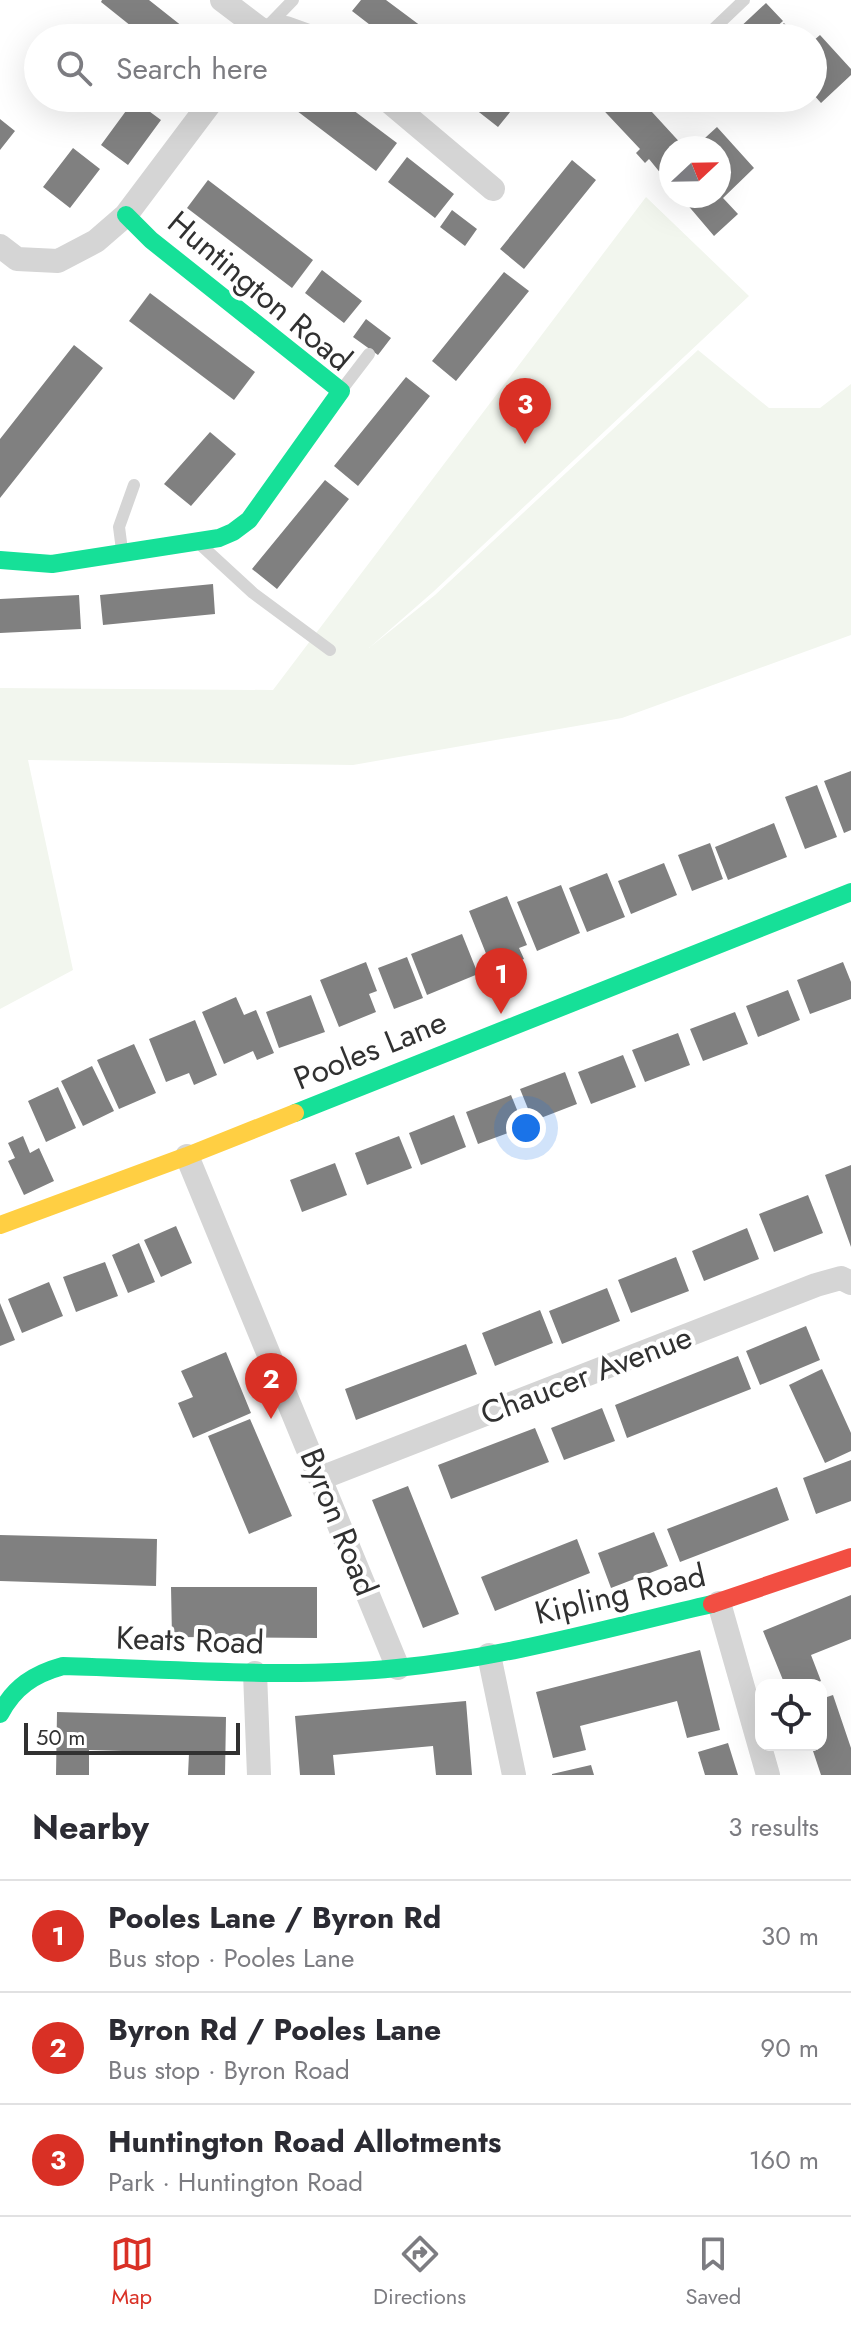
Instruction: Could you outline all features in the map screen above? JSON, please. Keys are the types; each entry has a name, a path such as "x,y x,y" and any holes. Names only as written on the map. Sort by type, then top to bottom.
{"street":[{"path":"222,0 249,24"},
{"path":"0,246 17,259 58,261 96,241 126,215 203,112"},
{"path":"402,112 493,189"},
{"name":"Huntington Road","path":"0,560 52,564 198,542 233,532 249,520 341,391 151,240 126,215"},
{"name":"Pooles Lane","path":"0,1225 187,1156 851,892"},
{"name":"Byron Road","path":"187,1156 398,1668"},
{"name":"Chaucer Avenue","path":"321,1478 816,1285 848,1279"},
{"name":"Kipling Road","path":"398,1668 489,1655 719,1603 851,1557"},
{"path":"719,1603 768,1775"},
{"path":"489,1655 514,1775"},
{"name":"Keats Road","path":"0,1714 12,1692 26,1679 63,1666 255,1673 398,1668"},
{"path":"255,1673 259,1775"}],"lane":[{"path":"271,24 293,0"},
{"path":"719,24 744,0"},
{"path":"341,391 369,354"},
{"path":"123,553 119,527 134,485"},
{"path":"198,542 253,593 330,650"}],"shaded area":[{"path":"646,197 749,296 433,592 369,648 435,595 698,350 769,408 820,408 851,384 851,635 622,718 353,765 28,760 73,970 0,1009 0,688 273,690"}],"building":[{"path":"149,0 179,24 128,24 101,2"},
{"path":"361,0 386,0 418,24 369,24 352,11"},
{"path":"766,3 783,21 780,24 744,24"},
{"path":"827,43 851,69 851,75 827,97"},
{"path":"125,112 150,112 161,120 128,165 101,145"},
{"path":"298,112 356,112 397,143 376,171"},
{"path":"479,112 510,112 498,127"},
{"path":"605,112 652,112 674,136 659,136 659,171 649,159 645,163 636,153 640,149"},
{"path":"0,119 15,131 0,150"},
{"path":"717,127 725,136 707,136"},
{"path":"731,143 754,168 731,190"},
{"path":"73,148 100,169 70,208 43,187"},
{"path":"407,157 454,194 435,218 388,182"},
{"path":"572,160 596,180 524,269 500,249"},
{"path":"208,180 313,260 292,288 187,208"},
{"path":"731,207 738,214 714,236 690,208"},
{"path":"452,210 477,229 465,246 440,227"},
{"path":"322,270 362,301 344,323 305,293"},
{"path":"504,272 529,291 456,381 432,361"},
{"path":"150,293 255,372 234,400 129,321"},
{"path":"366,319 391,338 378,355 353,337"},
{"path":"74,345 103,368 0,498 0,439"},
{"path":"406,377 430,396 358,486 334,466"},
{"path":"210,432 236,454 191,506 164,484"},
{"path":"325,480 349,499 277,589 252,569"},
{"path":"213,584 215,614 103,625 100,595"},
{"path":"79,595 81,629 0,633 0,599"},
{"path":"851,771 851,830 844,833 824,781"},
{"path":"817,785 837,837 805,849 785,797"},
{"path":"774,823 787,857 728,880 715,847"},
{"path":"710,843 723,879 692,891 678,855"},
{"path":"664,863 677,895 631,914 618,881"},
{"path":"607,873 625,917 587,932 569,888"},
{"path":"561,885 580,933 537,951 517,902"},
{"path":"507,896 527,945 519,948 524,959 493,971 469,911"},
{"path":"462,934 478,974 427,995 411,954"},
{"path":"407,957 423,998 394,1009 378,968"},
{"path":"366,962 377,991 369,994 376,1012 339,1027 320,980"},
{"path":"843,962 851,982 851,999 810,1014 797,980"},
{"path":"788,990 800,1020 758,1037 746,1006"},
{"path":"311,995 325,1032 279,1048 266,1012"},
{"path":"236,997 244,1015 256,1010 274,1053 257,1060 253,1051 224,1064 202,1012"},
{"path":"735,1012 748,1044 703,1061 690,1029"},
{"path":"195,1020 217,1075 194,1085 189,1073 166,1082 149,1039"},
{"path":"678,1033 690,1065 645,1082 632,1050"},
{"path":"134,1044 156,1093 119,1109 97,1060"},
{"path":"623,1055 636,1087 591,1104 578,1072"},
{"path":"92,1066 114,1111 83,1126 61,1081"},
{"path":"565,1072 577,1104 533,1121 520,1089"},
{"path":"58,1087 76,1128 46,1142 28,1101"},
{"path":"511,1095 524,1127 478,1144 466,1112"},
{"path":"454,1115 466,1147 421,1165 409,1133"},
{"path":"23,1136 30,1153 39,1148 54,1181 24,1195 8,1161 15,1158 8,1143"},
{"path":"399,1136 412,1168 367,1185 355,1153"},
{"path":"335,1163 347,1195 302,1212 290,1180"},
{"path":"851,1165 851,1247 825,1175"},
{"path":"808,1195 823,1233 774,1252 759,1214"},
{"path":"176,1226 192,1263 161,1277 144,1240"},
{"path":"747,1228 759,1259 704,1281 692,1251"},
{"path":"139,1243 155,1282 128,1293 112,1255"},
{"path":"676,1257 689,1291 631,1313 618,1280"},
{"path":"105,1262 118,1296 76,1312 63,1277"},
{"path":"49,1282 63,1316 22,1333 8,1299"},
{"path":"607,1288 620,1321 562,1344 549,1311"},
{"path":"0,1303 15,1340 0,1346"},
{"path":"540,1310 553,1343 495,1366 482,1333"},
{"path":"806,1326 820,1360 760,1385 746,1351"},
{"path":"466,1344 477,1374 356,1420 345,1389"},
{"path":"226,1352 251,1413 193,1438 178,1403 193,1397 181,1371"},
{"path":"738,1356 751,1389 627,1438 615,1405"},
{"path":"822,1369 851,1433 851,1451 825,1463 789,1385"},
{"path":"602,1408 615,1441 564,1460 551,1428"},
{"path":"250,1419 292,1516 249,1534 208,1436"},
{"path":"535,1428 549,1462 451,1499 438,1465"},
{"path":"851,1460 851,1501 816,1514 803,1478"},
{"path":"408,1486 459,1614 423,1628 372,1500"},
{"path":"777,1487 789,1520 680,1562 667,1529"},
{"path":"654,1532 668,1566 611,1588 598,1553"},
{"path":"0,1535 157,1539 156,1586 0,1581"},
{"path":"577,1539 590,1573 495,1611 481,1577"},
{"path":"171,1587 317,1587 317,1638 172,1637"},
{"path":"851,1595 851,1639 811,1655 820,1679 783,1679 763,1631"},
{"path":"700,1650 720,1730 687,1738 677,1701 580,1726 586,1750 553,1758 536,1692"},
{"path":"833,1695 851,1748 851,1775 821,1775 813,1751 827,1751 827,1697"},
{"path":"466,1701 472,1775 436,1775 433,1746 333,1755 335,1775 300,1775 295,1716"},
{"path":"57,1712 226,1717 225,1775 188,1775 189,1753 89,1750 89,1775 56,1775"},
{"path":"728,1743 738,1775 705,1775 698,1752"},
{"path":"591,1765 594,1775 552,1775 552,1774"}],"traffic: fast":[{"path":"0,560 52,564 219,538 233,532 249,520 341,391 151,240 126,215"},
{"path":"295,1113 851,892"},
{"path":"0,1714 26,1683 63,1666 273,1673 397,1668 516,1650 712,1604"}],"traffic: slow":[{"path":"0,1225 295,1113"}],"traffic: jam":[{"path":"712,1604 851,1557"}],"place":[{"name":"Huntington Road Allotments","path":"525,444"},
{"name":"Pooles Lane / Byron Rd","path":"501,1014"},
{"name":"Byron Rd / Pooles Lane","path":"271,1419"}]}
